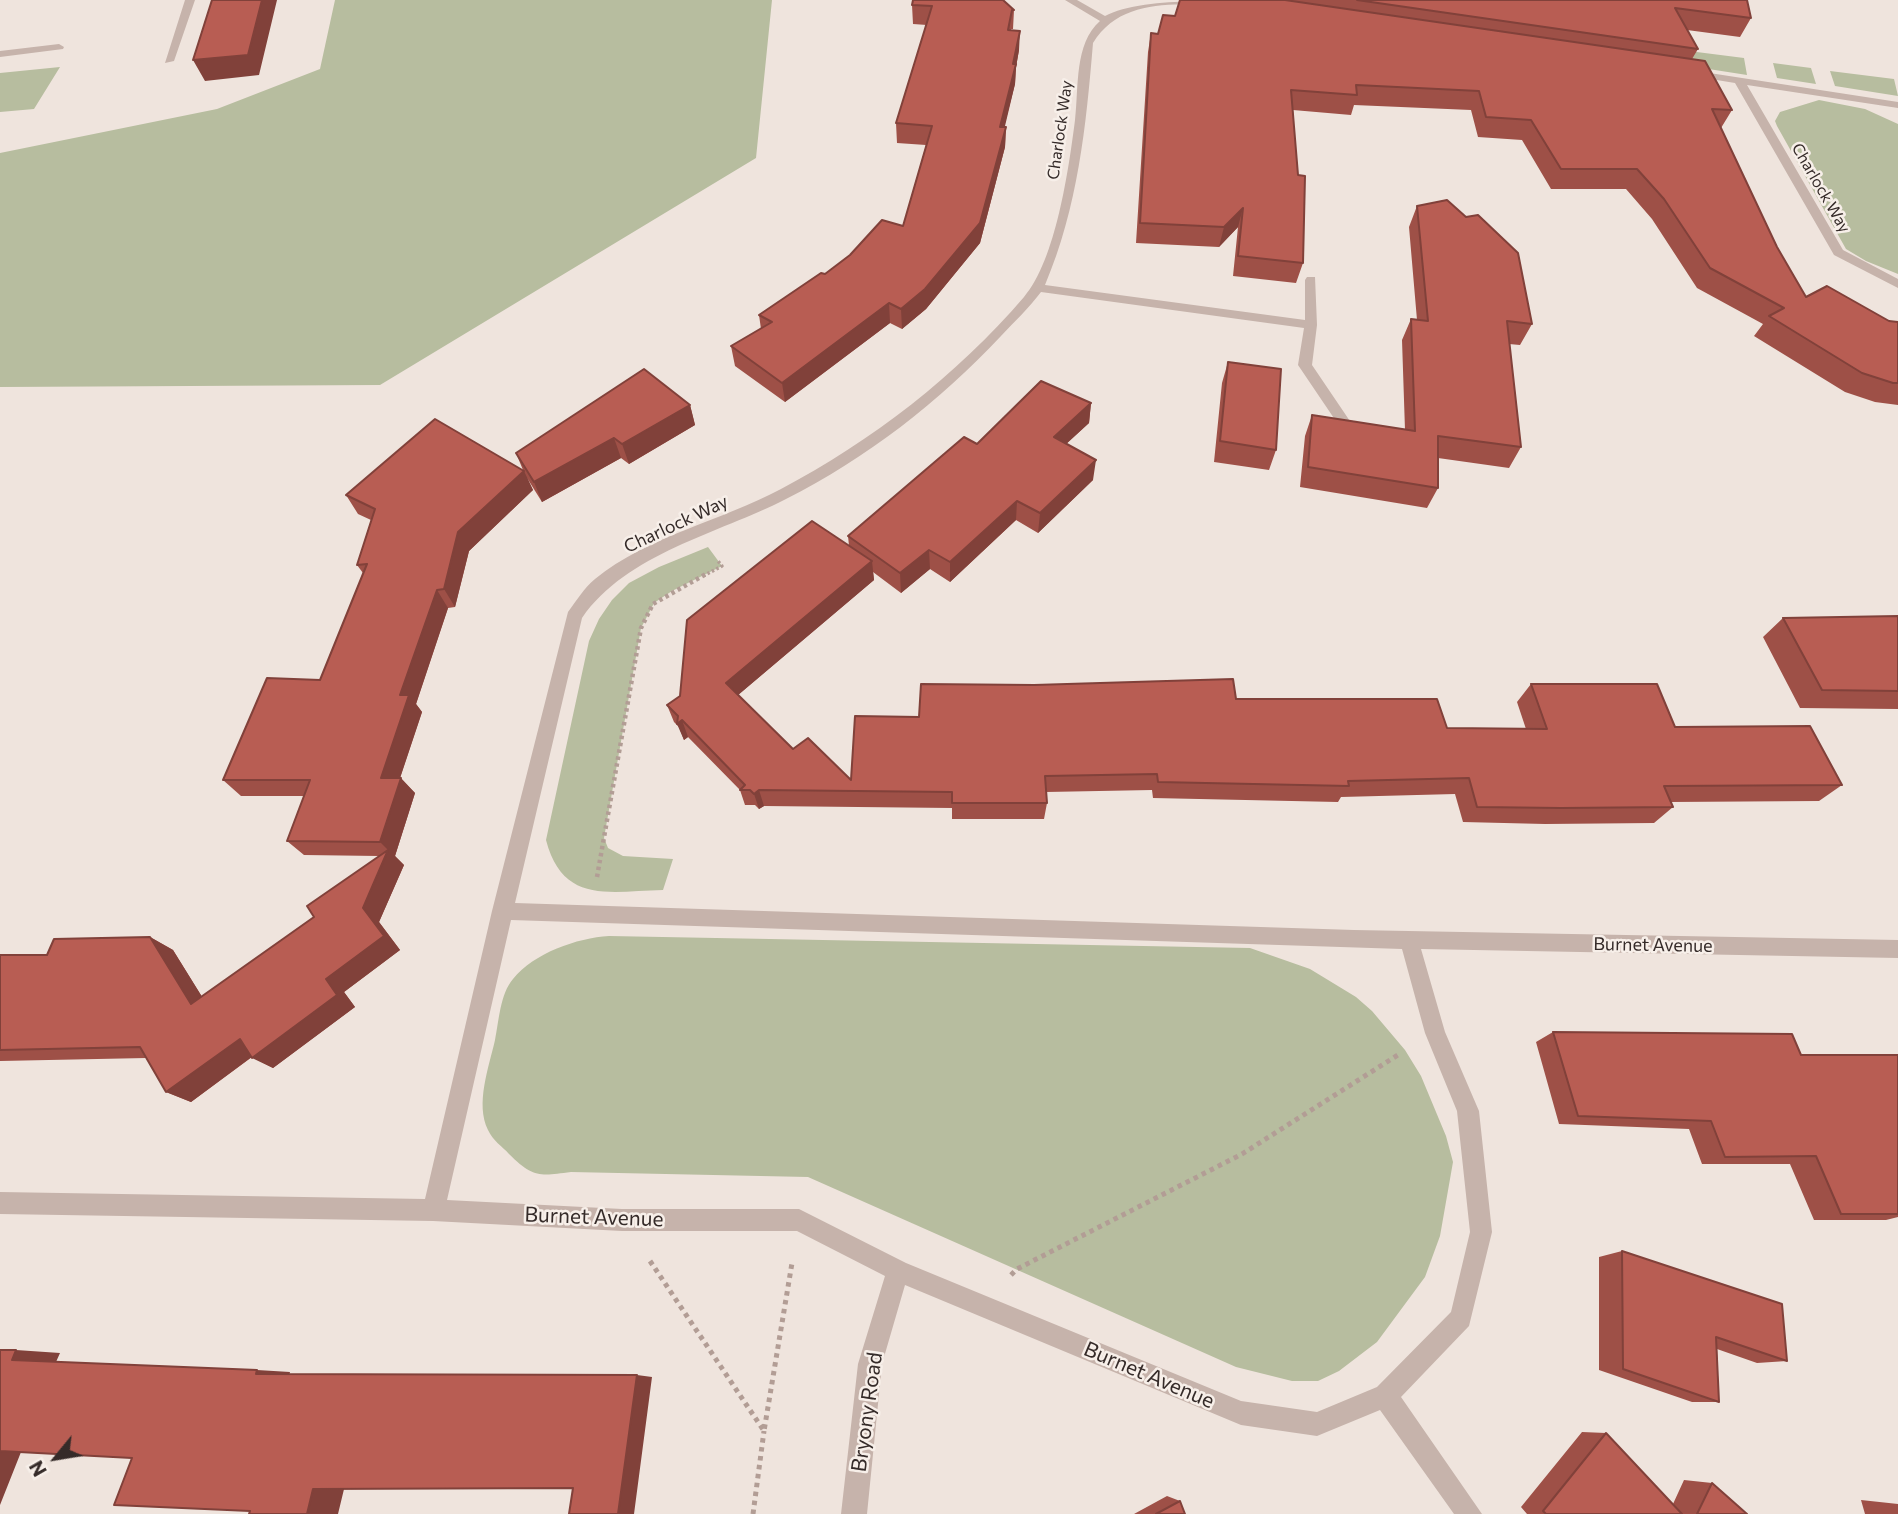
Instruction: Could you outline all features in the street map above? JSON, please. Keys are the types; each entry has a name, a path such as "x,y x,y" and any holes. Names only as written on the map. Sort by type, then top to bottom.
{"street":[{"path":"169,61 190,0"},
{"path":"1070,0 1104,19 1157,1 1218,4"},
{"name":"Charlock Way","path":"502,911 574,616 600,584 653,552 701,534 796,489 890,430 973,360 1037,288 1062,221 1077,160 1088,43 1094,29 1104,19"},
{"path":"0,54 59,47"},
{"path":"1680,71 1898,105"},
{"name":"Charlock Way","path":"1740,82 1838,252 1898,284"},
{"path":"1311,280 1311,325 1305,365 1355,439"},
{"path":"1037,288 1311,325"},
{"path":"433,1210 502,911"},
{"name":"Burnet Avenue","path":"502,911 1409,941 1898,948"},
{"name":"Burnet Avenue","path":"0,1203 433,1210 622,1220 799,1220 898,1271 1241,1413 1317,1424 1385,1396 1461,1318 1481,1232 1468,1111 1435,1033 1409,941"},
{"name":"Bryony Road","path":"854,1514 870,1364 898,1271"},
{"path":"1385,1396 1469,1514"}],"path":[{"path":"592,913 641,628 653,604 672,591 722,566 701,534"},
{"path":"981,1304 1017,1269 1242,1154 1435,1033"},
{"path":"622,1220 764,1431"},
{"path":"753,1514 799,1220"}],"green space":[{"path":"335,0 772,0 756,158 380,385 0,387 0,153 217,109 320,69"},
{"path":"1681,50 1744,58 1747,75 1683,65"},
{"path":"1773,63 1811,68 1816,84 1777,78"},
{"path":"60,67 34,109 0,112 0,73"},
{"path":"1830,71 1894,79 1898,96 1835,86"},
{"path":"1819,100 1865,109 1898,124 1898,274 1866,261 1846,249 1777,126 1775,121 1780,112"},
{"path":"708,547 722,566 654,603 641,628 604,838 608,848 623,856 673,859 663,890 607,892 577,885 564,875 554,861 546,840 589,641 612,600 629,583 659,567"},
{"path":"609,936 1250,948 1310,969 1356,997 1372,1011 1405,1050 1421,1076 1446,1136 1453,1162 1440,1236 1425,1277 1377,1342 1339,1371 1318,1381 1292,1381 1236,1367 808,1177 571,1172 537,1174 524,1168 495,1140 484,1120 484,1085 503,1000 513,979 544,954 583,940"}],"building":[{"path":"212,0 262,0 248,55 193,60"},
{"path":"913,0 1003,0 1014,10 1008,30 1020,31 1013,64 1016,64 1000,127 1006,127 980,223 925,289 901,309 889,303 782,383 731,346 772,322 759,315 821,273 825,274 850,255 882,220 903,226 932,126 896,123 932,6 912,5"},
{"path":"1180,0 1285,0 1705,61 1732,110 1712,109 1777,247 1806,297 1827,286 1889,321 1898,322 1898,383 1862,373 1769,316 1784,308 1710,268 1664,199 1637,169 1561,169 1531,120 1486,117 1479,91 1356,85 1357,95 1291,90 1298,175 1305,176 1303,263 1238,256 1243,208 1224,227 1140,223 1151,33 1158,34 1163,15 1175,16"},
{"path":"1357,0 1747,0 1751,18 1675,8 1698,49"},
{"path":"1447,200 1466,217 1478,215 1518,253 1532,324 1507,321 1521,447 1438,436 1438,488 1308,467 1312,415 1415,431 1411,319 1428,321 1417,206"},
{"path":"1228,362 1281,369 1276,450 1220,441"},
{"path":"644,369 690,405 622,444 614,438 534,482 516,453"},
{"path":"1041,381 1091,403 1054,437 1096,460 1040,513 1017,501 950,562 929,550 900,573 848,536 964,437 977,444"},
{"path":"435,419 524,471 458,532 444,589 437,590 400,695 409,695 381,778 401,778 380,842 287,841 310,780 223,780 267,678 320,680 367,564 357,565 375,509 346,495"},
{"path":"812,521 872,561 726,683 793,749 808,738 851,780 855,716 919,717 921,684 1034,685 1233,679 1236,699 1437,699 1447,728 1547,729 1531,684 1657,684 1675,727 1810,726 1842,785 1664,786 1673,807 1561,808 1477,807 1469,778 1348,781 1349,786 1158,782 1157,774 1045,776 1047,803 952,803 952,792 759,790 754,794 750,790 740,790 745,785 682,720 677,724 678,716 667,705 680,696 687,620"},
{"path":"1898,616 1898,691 1822,690 1783,618"},
{"path":"388,850 363,908 384,936 326,979 337,995 252,1058 240,1039 166,1092 140,1047 0,1050 0,955 47,955 54,939 150,937 191,1004 314,917 307,906"},
{"path":"1553,1032 1792,1034 1801,1055 1898,1055 1898,1214 1841,1214 1816,1156 1725,1157 1711,1121 1578,1116"},
{"path":"1622,1251 1782,1304 1787,1361 1716,1337 1719,1402 1623,1369"},
{"path":"0,1350 16,1350 12,1360 257,1370 256,1374 637,1375 618,1514 569,1514 573,1488 313,1489 307,1514 249,1514 250,1511 114,1505 132,1458 0,1451"},
{"path":"1606,1433 1682,1514 1546,1514 1543,1511"},
{"path":"1712,1483 1747,1514 1697,1514"},
{"path":"1180,1501 1185,1514 1156,1514"}]}
